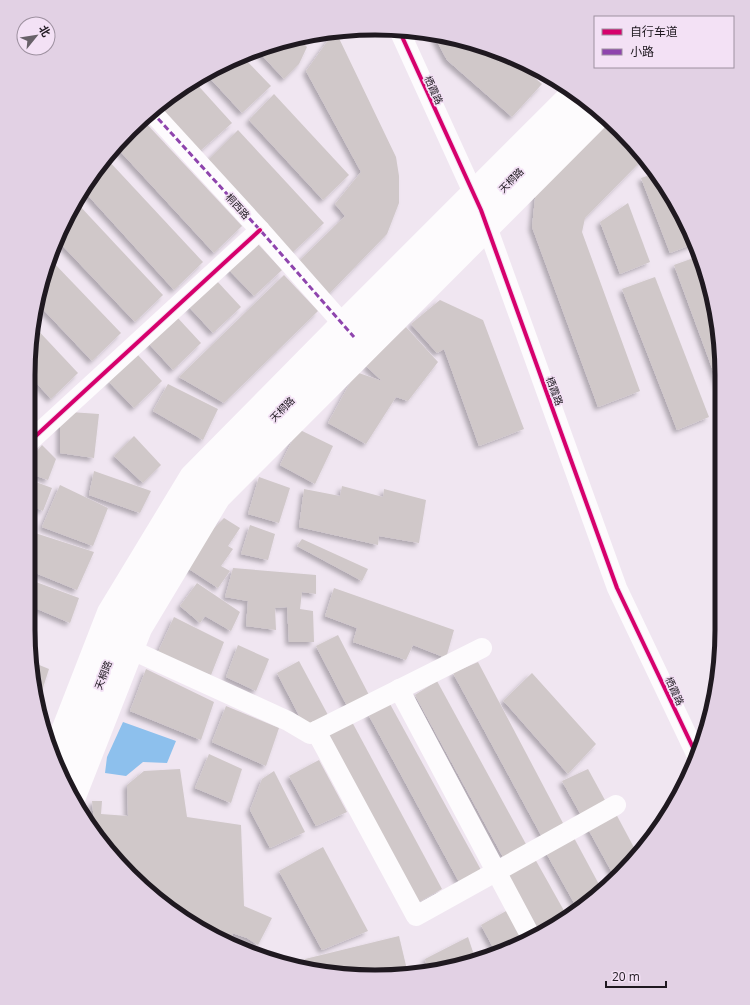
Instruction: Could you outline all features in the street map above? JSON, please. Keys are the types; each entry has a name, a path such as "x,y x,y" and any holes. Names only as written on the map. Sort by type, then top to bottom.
{"main road":[{"name":"天桐路","path":"66,770 125,620 205,487 348,329 484,220 584,107"}],"street":[{"name":"栖霞路","path":"401,36 484,220 617,588 693,748"},
{"path":"55,745 107,612 190,475 348,329 472,191 568,95"},
{"name":"桐西路","path":"155,116 348,329"},
{"path":"77,793 142,629 220,500 484,220 599,119"},
{"path":"35,437 260,230"},
{"path":"116,643 288,721 310,734 482,648"},
{"path":"399,689 529,933"},
{"path":"316,731 416,916 616,805"}],"water":[{"path":"123,722 176,741 167,763 143,762 126,776 105,773 107,757"}],"building":[{"path":"339,37 396,157 399,176 399,203 387,234 329,294 298,262 345,216 335,204 361,172 306,71 329,38"},
{"path":"437,41 484,53 505,61 526,70 542,84 512,117 447,60"},
{"path":"303,43 307,47 299,64 284,79 261,55"},
{"path":"246,60 271,86 242,113 210,78"},
{"path":"198,85 232,123 200,151 162,110"},
{"path":"274,94 349,175 323,200 249,120"},
{"path":"146,124 242,226 214,253 119,151"},
{"path":"600,124 618,138 640,162 585,218 582,232 640,391 598,407 532,227 536,189"},
{"path":"238,130 324,223 292,253 207,161"},
{"path":"110,162 203,262 174,290 87,194"},
{"path":"650,175 658,186 680,225 689,246 670,253 641,178"},
{"path":"628,203 650,262 620,274 600,222"},
{"path":"80,206 163,295 135,322 61,244"},
{"path":"257,243 282,270 254,296 229,270"},
{"path":"694,258 697,266 712,331 715,376 674,265"},
{"path":"54,263 121,333 92,361 42,308"},
{"path":"284,275 318,311 224,403 179,377"},
{"path":"655,277 709,417 677,430 622,289"},
{"path":"216,280 241,307 213,333 189,307"},
{"path":"440,300 483,320 524,429 479,446 444,349 437,353 411,324"},
{"path":"176,316 201,343 173,370 149,344"},
{"path":"406,327 438,362 408,401 396,397 366,444 328,423 356,372 382,381 366,366"},
{"path":"38,330 78,373 51,399 35,382"},
{"path":"137,354 162,381 134,408 109,382"},
{"path":"168,384 218,409 203,440 153,411"},
{"path":"70,412 99,414 94,458 60,453 60,421"},
{"path":"298,429 333,446 315,484 280,465"},
{"path":"134,436 161,465 143,483 114,456"},
{"path":"42,445 56,459 48,480 35,475 35,454"},
{"path":"94,471 151,491 140,513 89,495"},
{"path":"259,477 290,488 279,523 248,514"},
{"path":"35,482 52,488 43,511 35,507"},
{"path":"60,485 108,508 93,546 42,527"},
{"path":"342,486 383,497 384,489 426,500 419,543 379,536 378,545 299,527 304,489 340,496"},
{"path":"224,518 240,528 228,546 233,549 221,566 230,571 218,588 189,569 209,533"},
{"path":"250,525 275,534 268,560 241,554"},
{"path":"35,533 94,552 77,590 35,573"},
{"path":"302,539 368,569 362,581 297,546"},
{"path":"233,568 316,575 316,594 302,592 300,609 313,611 314,642 289,642 287,607 275,608 276,630 246,626 248,601 225,597"},
{"path":"35,582 79,598 70,623 35,608"},
{"path":"197,583 240,612 231,631 205,616 200,623 180,606"},
{"path":"334,588 454,630 446,658 413,645 406,660 353,642 357,628 325,616"},
{"path":"174,617 224,642 211,675 158,652"},
{"path":"338,635 369,695 347,706 316,646"},
{"path":"238,645 269,659 256,691 226,677"},
{"path":"299,661 328,715 305,727 277,673"},
{"path":"478,662 564,825 542,837 453,673"},
{"path":"37,664 49,669 41,693"},
{"path":"146,669 214,702 201,740 130,711"},
{"path":"532,673 596,744 568,774 503,701"},
{"path":"437,681 527,846 503,857 415,695"},
{"path":"390,704 481,870 459,882 368,714"},
{"path":"226,706 279,728 266,766 212,742"},
{"path":"351,720 442,889 417,903 328,732"},
{"path":"209,754 242,769 231,803 195,788"},
{"path":"319,760 347,812 316,826 289,776"},
{"path":"180,769 187,817 241,825 244,906 272,918 258,945 247,938 232,933 233,939 225,935 186,913 168,900 151,886 119,854 94,822 92,801 102,801 101,814 128,816 127,785 144,771"},
{"path":"588,769 606,802 581,815 562,781"},
{"path":"274,771 305,832 270,848 250,810 262,779"},
{"path":"615,812 635,849 612,873 587,827"},
{"path":"573,836 600,885 575,905 545,851"},
{"path":"323,847 368,931 322,950 279,871"},
{"path":"535,859 565,912 538,928 508,874"},
{"path":"508,910 522,936 494,948 481,925"},
{"path":"399,936 407,968 375,970 353,969 309,963 306,962 305,959"},
{"path":"468,937 474,955 427,966 425,959"}],"marked path":[{"path":"155,116 260,230 354,337"}],"cycle path":[{"path":"402,36 481,210 617,588 693,748"},
{"path":"35,437 260,230"}]}
